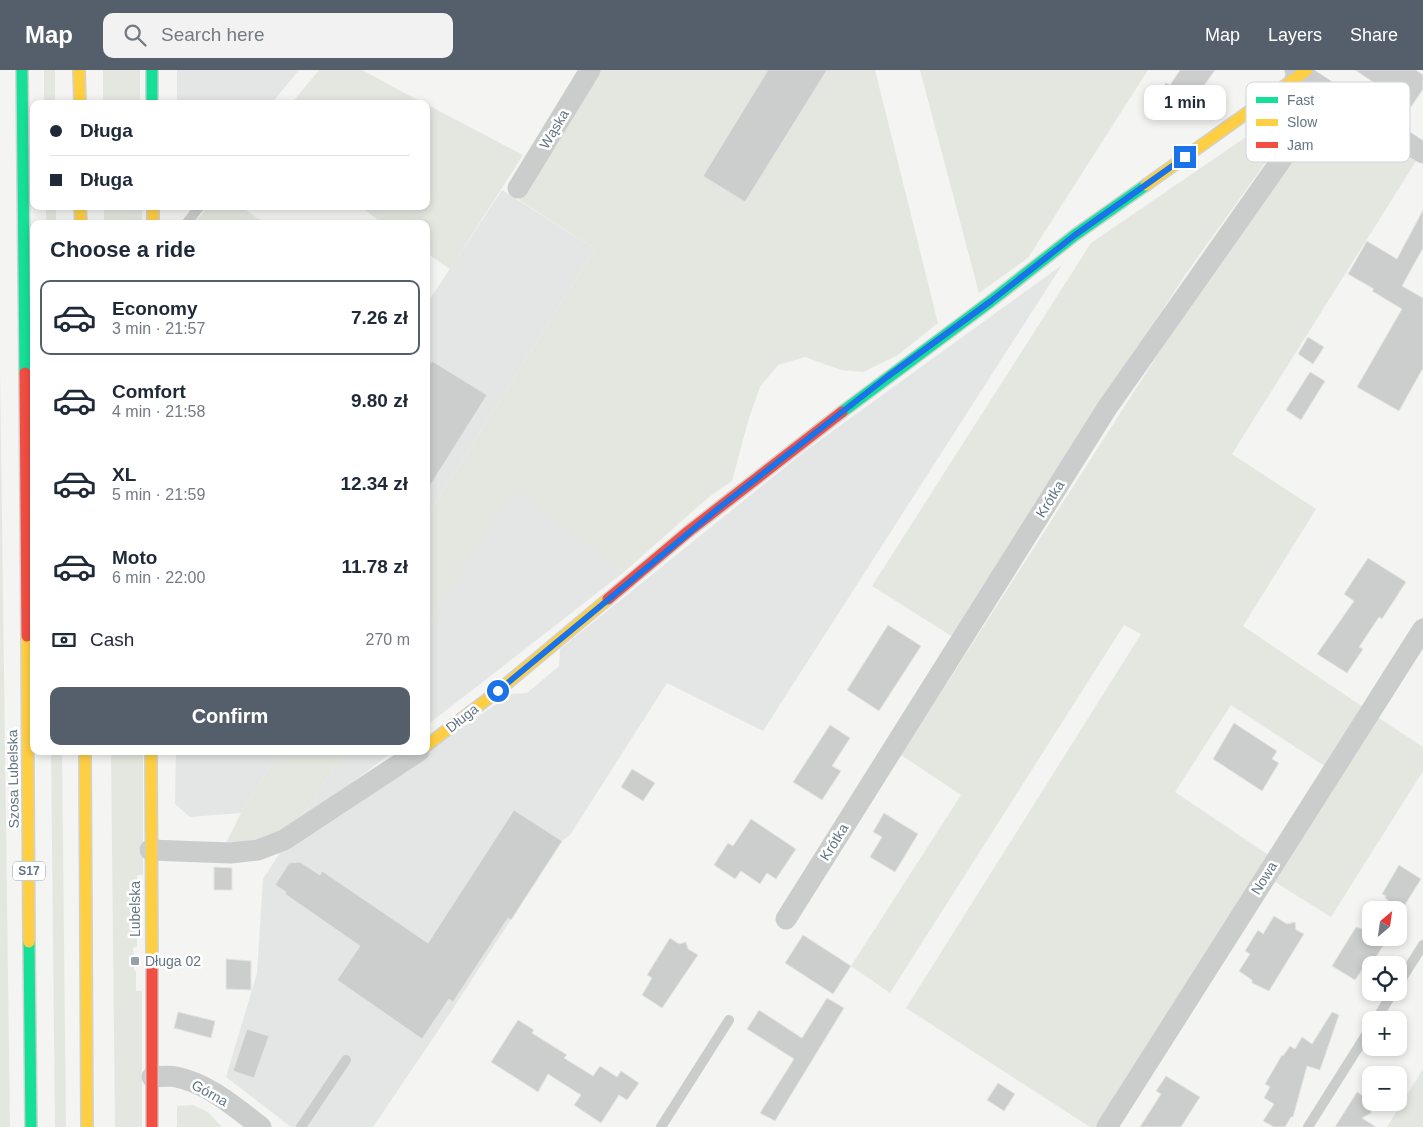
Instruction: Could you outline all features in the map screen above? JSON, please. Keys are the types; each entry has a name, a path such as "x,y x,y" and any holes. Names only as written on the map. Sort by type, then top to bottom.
{"main road":[{"name":"Szosa Lubelska","path":"22,70 31,1127"},
{"path":"79,70 80,100"},
{"path":"152,70 152,100"},
{"name":"Długa","path":"1288,82 1300,73"},
{"name":"Długa","path":"430,743 498,691 689,531 887,377 991,301 1075,235 1246,112"},
{"path":"85,755 88,1127"},
{"name":"Lubelska","path":"151,755 152,1127"}],"street":[{"name":"Wąska","path":"518,188 590,70"},
{"path":"1300,73 1314,82"},
{"path":"1410,145 1423,153"},
{"name":"Krótka","path":"786,919 1108,408 1279,162"},
{"name":"Nowa","path":"1106,1127 1423,629"},
{"path":"150,850 230,853 258,850 284,840 413,755"},
{"name":"Górna","path":"152,1077 174,1076 199,1085 261,1127"}],"lane":[{"path":"189,220 197,210"},
{"path":"1407,970 1423,945"},
{"path":"661,1127 729,1020"},
{"path":"1308,1127 1362,1041"},
{"path":"301,1127 346,1060"}],"shaded area":[{"path":"44,70 55,70 55,100 44,100"},
{"path":"103,70 140,70 140,100 103,100"},
{"path":"177,70 299,70 274,100 177,100"},
{"path":"319,70 362,70 418,100 294,100"},
{"path":"598,70 875,70 938,323 898,355 863,372 841,370 805,357 778,365 760,387 749,418 732,481 709,497 624,572 515,490 430,620 430,512 595,249 519,200"},
{"path":"920,70 1148,70 1028,258 979,293"},
{"path":"430,106 523,155 450,269 430,256 430,220 378,220 365,210 430,210"},
{"path":"1246,137 1246,162 1266,162 1185,275 953,637 872,586 1091,243"},
{"path":"1410,153 1418,158 1232,454 1316,509 1243,626 1363,707 1326,767 1231,705 1175,792 1270,856 1098,1127 1090,1127 906,1008 1141,634 1124,625 890,993 851,966 961,795 901,755 1281,162 1410,162"},
{"path":"502,190 595,249 430,512 430,299"},
{"path":"46,210 56,210 56,220 46,220"},
{"path":"104,210 142,210 142,220 104,220"},
{"path":"205,210 246,210 260,220 197,220"},
{"path":"1062,265 763,731 667,683 570,835 562,841 373,1127 291,1127 226,1077 257,973 263,879 281,851 422,755 430,755 430,749 511,694 527,693 559,666 560,649 805,451"},
{"path":"0,366 10,1127 0,1127"},
{"path":"515,489 624,572 430,723 430,620"},
{"path":"1379,718 1423,747 1423,771 1331,917 1275,882"},
{"path":"51,755 62,755 66,1127 55,1127"},
{"path":"111,755 143,755 143,875 137,875 137,947 133,948 136,991 142,991 142,1127 115,1127"},
{"path":"176,755 277,755 241,813 190,817 175,804"},
{"path":"277,755 342,755 297,824 273,837 225,845 241,813"},
{"path":"342,755 389,755 297,824"},
{"path":"1423,1069 1423,1127 1387,1127 1397,1111 1407,1111 1407,1095"},
{"path":"193,1105 208,1112 222,1127 177,1127 177,1106"}],"building":[{"path":"768,70 827,70 745,202 703,176"},
{"path":"1180,70 1215,70 1181,119 1154,100 1166,83 1170,85"},
{"path":"1355,70 1416,70 1423,75 1423,89 1411,107 1410,82 1373,82"},
{"path":"1423,210 1423,248 1402,286 1423,298 1423,368 1399,411 1357,387 1402,309 1372,291 1374,289 1348,274 1367,241 1397,259"},
{"path":"1308,337 1324,347 1313,364 1298,354"},
{"path":"432,361 487,395 430,486 430,364"},
{"path":"1310,372 1325,381 1301,420 1286,410"},
{"path":"1368,558 1406,582 1382,619 1379,617 1359,647 1363,649 1347,673 1317,654 1354,601 1344,594"},
{"path":"888,625 921,646 879,711 847,690"},
{"path":"1234,723 1277,751 1272,759 1279,763 1262,791 1213,759"},
{"path":"830,725 850,738 832,766 841,771 822,800 793,782"},
{"path":"632,769 655,783 643,801 621,787"},
{"path":"514,810 562,841 511,920 508,918 453,1002 449,999 422,1039 337,980 360,946 275,885 289,863 300,862 320,875 322,871 428,943"},
{"path":"884,813 918,834 895,872 870,857 882,837 873,832"},
{"path":"751,819 796,849 776,879 767,873 760,884 741,871 735,879 714,865 728,843 733,846"},
{"path":"1399,865 1421,879 1407,901 1387,901 1386,896 1382,894"},
{"path":"214,867 232,868 232,890 214,890"},
{"path":"1274,916 1287,924 1295,922 1296,930 1304,934 1269,991 1252,983 1252,980 1239,971 1250,954 1245,951 1258,930 1263,934"},
{"path":"1356,927 1362,929 1362,946 1383,946 1377,956 1362,956 1362,970 1355,980 1332,966"},
{"path":"803,935 851,966 833,994 785,963"},
{"path":"670,938 679,944 686,942 688,949 698,955 662,1008 642,995 652,978 647,975"},
{"path":"226,959 251,961 251,990 226,989"},
{"path":"827,998 844,1008 775,1121 760,1113 794,1059 747,1029 759,1010 802,1038"},
{"path":"178,1012 215,1021 211,1038 174,1028"},
{"path":"1332,1012 1339,1015 1320,1070 1307,1066 1293,1117 1291,1117 1285,1127 1274,1127 1263,1121 1274,1104 1264,1098 1270,1087 1265,1084 1282,1055 1290,1046 1295,1049 1302,1037 1312,1044"},
{"path":"518,1020 534,1030 532,1033 567,1055 564,1058 593,1076 600,1066 617,1077 621,1071 639,1083 627,1100 619,1095 601,1123 574,1105 581,1095 548,1074 538,1092 491,1062"},
{"path":"247,1029 269,1036 254,1078 233,1071"},
{"path":"1166,1076 1200,1097 1181,1127 1140,1127 1161,1094 1156,1091"},
{"path":"998,1083 1015,1094 1004,1111 987,1100"},
{"path":"1357,1092 1362,1095 1362,1111 1371,1111 1371,1113 1362,1118 1376,1127 1335,1127"}],"traffic: fast":[{"path":"22,70 25,373"},
{"path":"152,70 152,100"},
{"path":"842,412 991,301 1075,235 1146,185"},
{"path":"29,942 31,1127"}],"traffic: slow":[{"path":"79,70 80,100"},
{"path":"1290,82 1307,70"},
{"path":"1146,185 1246,114"},
{"path":"80,210 81,220"},
{"path":"153,210 153,220"},
{"path":"430,743 498,691 608,599"},
{"path":"27,636 29,942"},
{"path":"85,755 87,1127"},
{"path":"151,755 152,968"}],"traffic: jam":[{"path":"25,373 27,636"},
{"path":"608,599 689,531 842,412"},
{"path":"152,968 152,1127"}],"place":[{"name":"Długa 02","path":"135,961"}],"route":[{"path":"498,691 689,531 887,377 991,301 1075,235 1185,157"}]}
